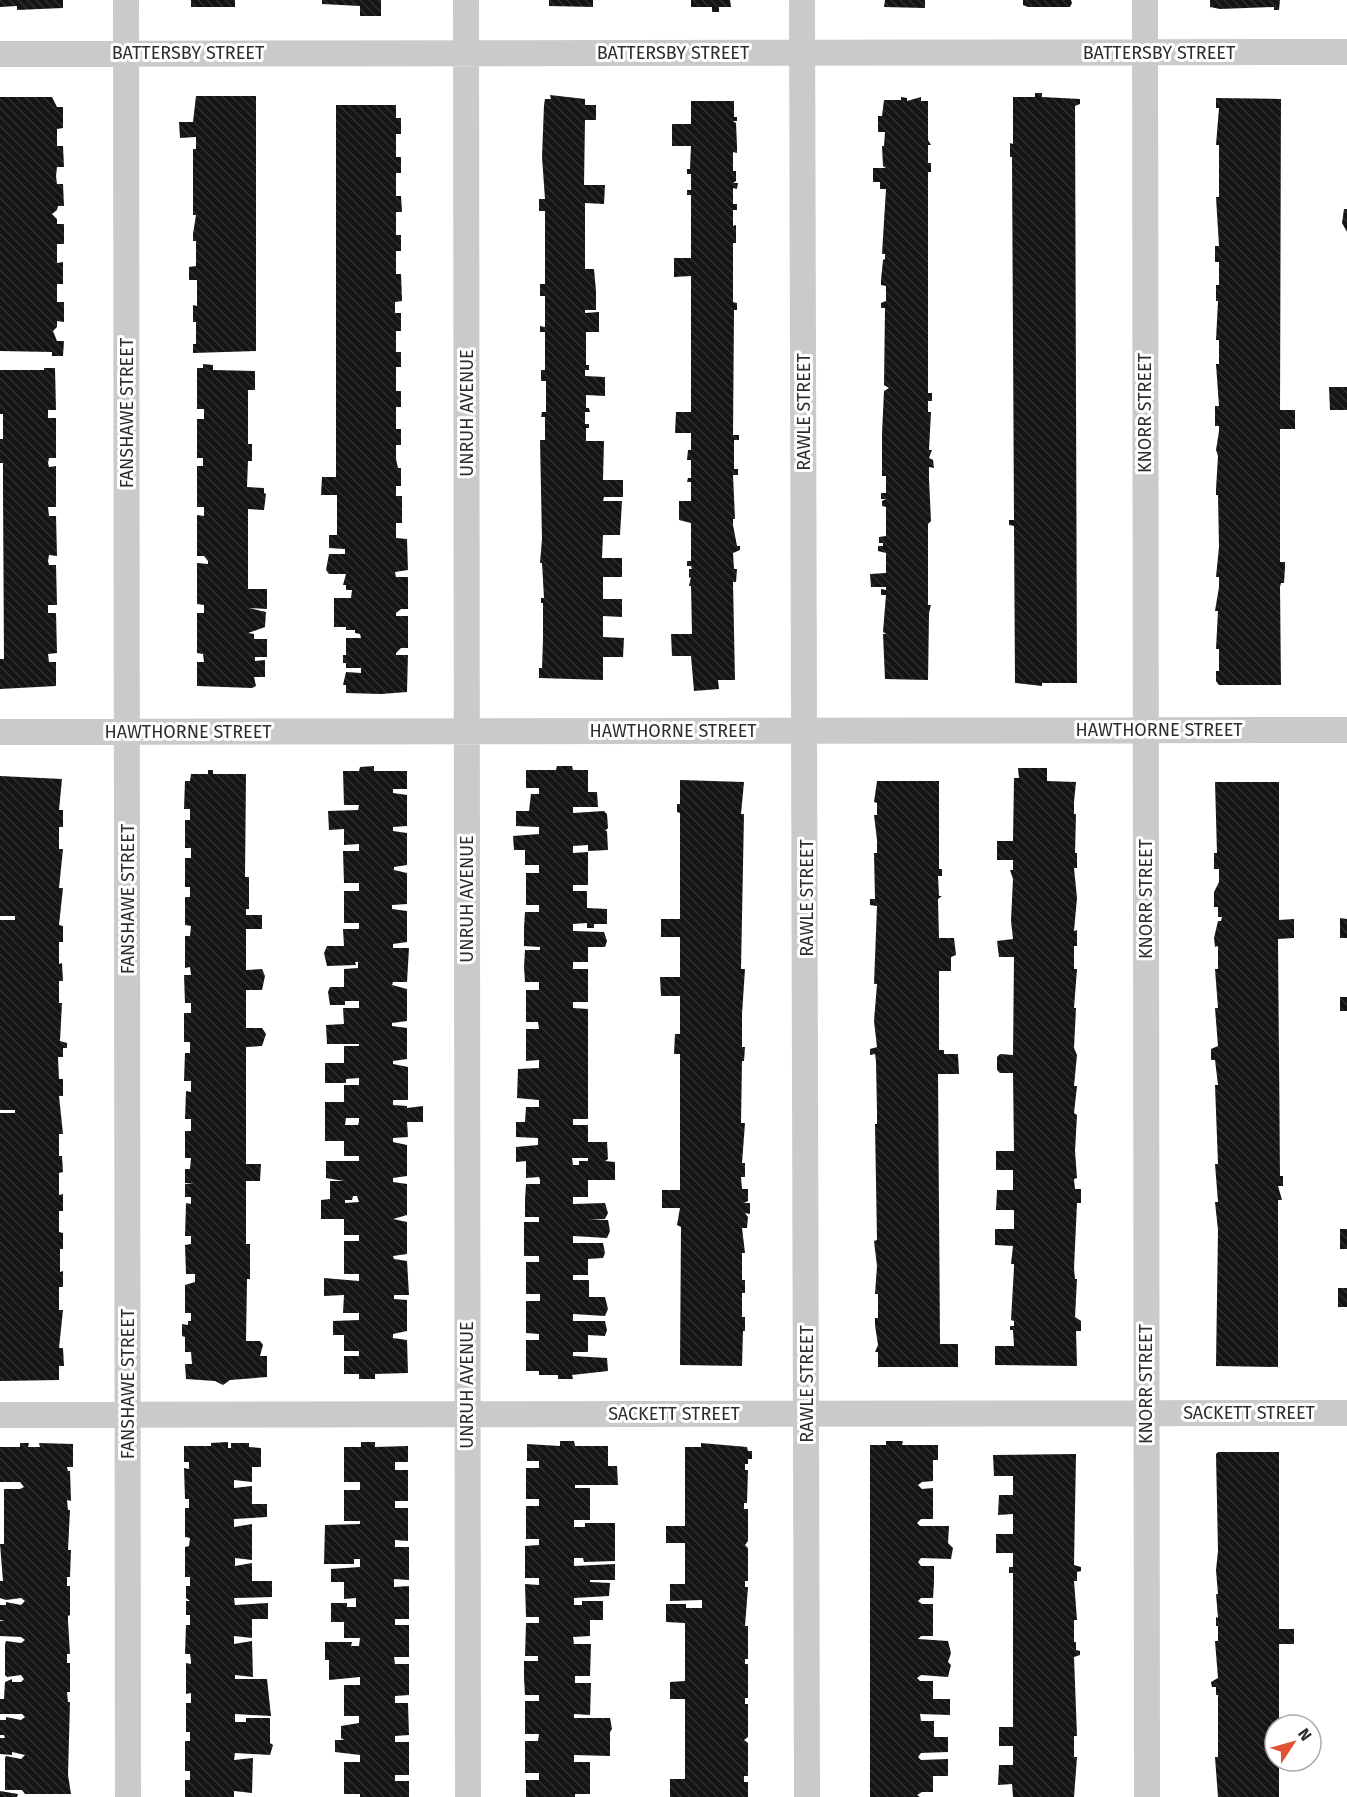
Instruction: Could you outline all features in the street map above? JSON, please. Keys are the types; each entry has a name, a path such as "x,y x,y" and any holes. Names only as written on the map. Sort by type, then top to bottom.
{"street":[{"name":"FANSHAWE STREET","path":"126,0 128,1797"},
{"name":"UNRUH AVENUE","path":"466,0 468,1797"},
{"name":"RAWLE STREET","path":"802,0 806,731 807,1797"},
{"name":"KNORR STREET","path":"1145,0 1146,1797"},
{"name":"BATTERSBY STREET","path":"0,54 1347,52"},
{"name":"HAWTHORNE STREET","path":"0,732 1347,730"},
{"name":"SACKETT STREET","path":"0,1415 1347,1413"}],"building":[{"path":"0,0 63,0 63,8 17,10 17,6 0,7"},
{"path":"191,0 235,0 235,7 191,7"},
{"path":"322,0 381,0 381,16 360,16 360,6 322,4"},
{"path":"549,0 593,0 593,7 549,6"},
{"path":"691,0 730,0 731,7 719,7 719,12 712,12 712,7 691,7"},
{"path":"885,0 925,0 925,8 884,7"},
{"path":"1023,0 1071,0 1072,3 1070,7 1028,7 1023,5"},
{"path":"1210,0 1280,0 1279,10 1274,10 1274,7 1220,9 1210,7"},
{"path":"1035,93 1042,93 1042,97 1080,99 1080,104 1075,106 1077,683 1042,683 1042,686 1015,683 1014,526 1009,525 1009,520 1014,520 1012,157 1010,157 1010,143 1013,144 1013,97 1035,97"},
{"path":"550,95 585,99 585,105 596,105 596,120 585,120 584,185 605,185 604,204 585,203 585,269 594,269 596,310 585,310 585,313 599,312 599,332 586,332 586,365 589,365 589,370 585,370 585,376 605,377 605,396 586,395 586,408 589,408 590,412 585,412 585,424 589,424 589,428 586,428 586,441 604,441 603,480 623,480 623,497 604,497 603,501 622,501 620,535 603,535 602,558 622,558 622,577 603,577 603,599 622,599 622,617 603,616 603,637 624,638 623,657 603,657 603,680 539,678 539,668 542,668 543,640 541,598 544,598 542,563 540,563 542,539 540,440 545,440 545,417 541,417 542,412 546,412 546,381 541,381 541,370 545,370 545,332 540,332 540,326 545,327 545,296 540,296 540,284 545,284 545,211 539,211 539,199 545,199 542,157 544,105 545,99 551,99"},
{"path":"196,96 256,96 256,351 193,353 193,344 196,344 196,322 193,322 193,305 197,306 197,280 189,280 189,267 196,266 196,241 193,241 196,215 193,215 193,149 196,149 196,137 180,138 179,122 193,122"},
{"path":"0,97 52,97 57,107 63,107 63,128 57,129 57,146 63,146 64,167 57,167 56,176 57,184 63,184 64,206 58,206 52,214 57,219 57,224 64,224 64,244 57,244 57,263 63,262 63,284 57,284 57,302 64,302 64,322 57,321 57,327 53,331 57,341 64,341 63,356 52,356 52,352 0,351"},
{"path":"901,97 907,98 907,101 921,97 921,101 928,101 928,140 931,145 928,145 928,163 931,163 931,172 928,172 928,393 932,393 932,401 928,401 928,412 931,412 929,450 932,450 929,458 933,460 934,468 929,467 931,521 928,524 928,605 931,605 928,680 885,679 883,634 886,634 883,632 886,595 881,595 881,589 886,590 886,587 871,587 870,574 886,573 886,553 878,551 878,546 883,546 883,543 879,543 879,537 886,536 886,507 882,506 882,501 886,499 881,499 881,493 886,493 886,476 882,476 882,434 884,391 889,388 884,385 885,308 881,308 881,303 886,301 886,286 881,285 881,280 885,259 885,254 882,254 886,189 880,189 880,182 873,182 873,168 886,168 883,166 882,146 884,146 885,132 878,132 878,116 882,116 884,100 901,100"},
{"path":"1216,98 1281,99 1280,410 1295,410 1295,429 1280,429 1280,562 1285,562 1284,583 1281,583 1280,587 1281,685 1219,685 1216,681 1216,671 1219,671 1219,649 1216,649 1218,611 1215,611 1219,587 1219,577 1216,577 1219,547 1218,495 1216,495 1218,456 1216,450 1219,426 1215,426 1215,406 1219,406 1216,364 1219,364 1219,340 1216,340 1218,301 1216,301 1216,285 1219,285 1219,262 1215,262 1215,246 1219,246 1216,197 1219,197 1219,145 1216,145 1219,108 1216,108"},
{"path":"691,101 734,101 734,117 737,117 737,121 733,121 736,123 737,153 733,152 733,171 736,171 736,181 733,183 738,183 737,189 733,188 733,204 737,204 737,210 733,210 736,243 733,243 733,302 737,303 737,310 734,310 733,435 739,435 739,440 734,440 734,469 738,469 738,475 733,475 735,519 733,519 733,525 737,546 740,546 740,550 733,553 734,569 737,569 736,582 733,582 735,680 718,680 719,689 694,691 691,656 672,656 671,634 692,634 689,569 692,569 691,566 687,566 687,561 691,561 691,523 679,520 679,501 691,501 691,482 687,482 688,478 691,478 691,460 687,460 688,450 691,450 691,433 675,433 676,412 691,412 691,276 674,277 674,258 691,258 691,195 687,195 687,190 691,190 691,174 687,174 687,169 690,169 691,146 672,146 672,124 691,124"},
{"path":"336,105 396,105 396,118 401,118 401,134 396,134 396,157 401,157 401,173 396,173 396,196 401,196 402,212 396,212 396,235 401,235 401,251 396,251 396,274 401,274 402,301 395,302 395,313 401,313 401,331 396,331 396,352 401,352 401,367 396,367 396,391 401,391 401,407 396,407 396,429 401,429 401,445 396,445 396,459 398,468 401,468 401,486 396,486 396,496 402,496 402,523 396,523 396,538 407,539 408,570 395,572 396,577 408,577 408,609 401,609 396,613 396,616 408,616 408,648 401,648 396,653 396,655 408,655 407,692 346,693 346,685 343,685 346,672 361,673 361,668 346,668 346,663 343,663 343,655 346,655 346,638 361,638 355,630 334,627 334,598 351,598 352,590 346,590 346,585 343,585 346,574 329,574 326,570 329,554 345,554 345,549 329,548 329,535 337,535 337,495 321,495 322,477 336,477"},
{"path":"1344,209 1347,209 1347,232 1342,223"},
{"path":"203,364 213,365 213,370 255,371 255,390 248,390 248,444 252,444 252,461 248,461 247,487 264,488 266,494 264,510 248,509 248,589 267,589 267,609 249,608 266,612 265,627 248,633 254,634 254,639 267,639 267,657 255,657 255,661 265,660 265,677 254,677 256,686 252,688 197,686 197,662 204,662 203,654 197,653 197,613 204,613 204,605 197,604 197,563 208,564 204,556 197,556 197,515 204,516 204,507 197,507 197,466 203,466 203,458 197,458 197,419 204,419 204,409 197,409 197,368 203,368"},
{"path":"44,368 55,368 56,410 48,410 48,418 56,418 56,458 49,458 48,463 49,467 56,466 56,507 48,507 49,516 56,516 57,556 49,555 48,561 49,565 56,565 57,605 48,605 48,613 56,613 57,653 48,654 49,662 56,662 56,686 0,689 0,659 4,659 3,463 0,463 3,414 0,414 0,370 44,370"},
{"path":"1329,387 1347,387 1347,410 1330,410"},
{"path":"374,766 374,771 407,771 407,789 393,789 393,793 407,795 407,826 393,827 393,831 407,833 407,865 394,867 394,870 407,873 407,904 392,905 392,909 407,911 407,942 393,944 393,948 409,948 407,982 393,982 392,985 407,989 407,1021 392,1023 392,1026 407,1028 407,1059 393,1061 393,1064 408,1067 408,1100 393,1100 393,1105 407,1106 407,1108 423,1106 423,1122 407,1122 408,1137 393,1138 393,1142 407,1145 407,1176 393,1178 393,1182 407,1184 407,1215 393,1219 407,1222 407,1254 393,1256 394,1259 407,1261 409,1295 394,1295 394,1299 407,1300 407,1331 393,1334 393,1338 407,1340 408,1373 375,1374 375,1379 359,1379 359,1374 344,1374 344,1356 359,1356 359,1351 344,1351 344,1335 333,1335 333,1321 359,1320 359,1313 343,1313 344,1295 324,1296 324,1278 359,1281 359,1274 344,1274 344,1241 359,1241 359,1235 344,1235 344,1219 321,1219 321,1200 330,1199 330,1181 344,1181 326,1178 326,1161 359,1161 359,1156 344,1156 344,1141 325,1141 325,1102 344,1102 344,1085 359,1085 359,1078 346,1079 346,1083 325,1083 325,1063 344,1063 344,1046 359,1046 359,1044 327,1044 326,1025 344,1024 343,1008 359,1008 359,1001 345,1001 345,1005 330,1005 328,992 330,987 344,987 344,969 358,968 358,962 355,962 356,965 327,966 324,953 327,946 344,946 343,929 359,929 359,923 344,923 344,891 359,891 359,883 344,883 343,851 359,851 359,844 344,845 344,829 329,830 328,811 358,810 359,805 344,805 343,771 359,771 360,767","holes":["346,1118 359,1118 358,1125 345,1125","353,1196 357,1196 359,1202 345,1203 345,1200 352,1200"]},
{"path":"557,766 572,766 573,770 588,770 588,792 597,792 598,807 573,807 573,813 604,811 607,814 608,828 605,831 607,831 608,850 588,851 588,845 573,846 573,853 588,852 588,885 573,885 573,891 587,891 587,908 607,909 607,924 594,924 594,928 587,928 587,923 573,924 573,931 604,932 607,941 605,947 588,947 588,962 573,962 573,969 588,969 588,1002 573,1002 573,1008 588,1009 588,1119 573,1119 573,1125 588,1125 588,1142 607,1142 608,1159 605,1161 615,1162 615,1180 588,1180 588,1197 573,1197 573,1204 605,1203 608,1213 605,1219 588,1220 608,1220 610,1231 607,1238 573,1236 573,1243 603,1243 605,1253 603,1258 588,1259 588,1275 573,1275 573,1280 589,1280 589,1297 605,1297 608,1309 605,1316 573,1314 573,1321 605,1321 607,1330 605,1336 588,1335 588,1352 573,1352 573,1356 607,1358 608,1371 572,1375 573,1379 558,1379 558,1375 539,1375 539,1371 526,1371 526,1340 539,1340 539,1334 526,1333 526,1301 540,1301 540,1294 526,1294 526,1262 539,1262 539,1256 524,1256 524,1222 539,1222 539,1217 525,1217 526,1184 540,1184 540,1180 539,1177 526,1178 526,1161 516,1162 516,1147 538,1145 538,1138 516,1137 516,1122 525,1122 526,1107 539,1107 539,1100 517,1098 518,1069 539,1068 539,1060 526,1061 526,1029 539,1029 538,1022 526,1022 526,990 539,990 539,982 525,982 524,967 525,950 540,950 540,947 524,946 525,912 539,912 539,905 526,905 526,873 539,873 539,865 525,865 525,850 514,850 513,836 539,834 539,827 516,826 516,811 529,811 531,794 539,794 539,788 526,788 526,770 556,770","holes":["572,1158 588,1158 588,1161 579,1161 579,1165 573,1165"]},
{"path":"1018,768 1047,768 1047,781 1076,782 1074,814 1076,814 1077,868 1074,868 1077,898 1074,931 1077,930 1077,946 1074,946 1074,969 1077,969 1074,1048 1077,1055 1074,1086 1077,1086 1074,1113 1077,1115 1075,1151 1077,1178 1074,1179 1075,1189 1081,1189 1081,1203 1077,1203 1074,1268 1075,1279 1077,1279 1075,1317 1081,1321 1081,1331 1076,1331 1077,1366 995,1365 995,1346 1014,1346 1013,1330 1010,1330 1010,1326 1014,1326 1014,1321 1011,1320 1013,1246 995,1245 995,1229 1014,1229 1014,1210 996,1210 997,1190 1013,1190 1013,1170 996,1170 996,1151 1014,1151 1013,1073 1000,1073 997,1070 997,1057 1000,1054 1013,1055 1014,957 999,957 997,941 1013,939 1011,921 1013,879 1010,870 1013,870 1013,860 997,860 997,841 1013,841 1014,778 1019,778"},
{"path":"208,770 213,770 213,774 246,774 245,877 249,877 249,909 246,909 246,915 262,915 262,929 246,929 246,970 262,969 265,976 262,990 246,990 246,1028 262,1028 266,1034 262,1046 246,1047 246,1164 261,1164 260,1181 246,1181 246,1244 250,1244 250,1279 247,1279 246,1341 260,1341 263,1345 260,1356 267,1356 267,1377 230,1380 223,1385 215,1381 186,1379 185,1364 192,1364 191,1352 185,1352 185,1337 182,1336 182,1324 188,1325 188,1321 191,1321 191,1313 185,1313 185,1285 195,1282 195,1274 186,1274 185,1245 191,1244 191,1236 185,1236 186,1203 191,1204 191,1197 185,1197 185,1184 194,1184 185,1183 185,1169 190,1169 191,1158 185,1158 185,1131 191,1131 191,1119 185,1119 186,1091 191,1092 191,1081 184,1081 185,1053 190,1053 190,1042 184,1042 184,1013 191,1013 191,1003 185,1003 184,975 191,975 190,967 185,968 185,936 190,936 191,926 185,925 185,897 190,897 190,887 185,887 185,858 191,858 191,848 185,848 185,820 190,820 190,809 184,809 185,781 190,781 191,774 208,774"},
{"path":"0,776 62,779 59,810 63,810 63,827 59,827 59,849 63,849 59,888 63,888 59,925 63,926 63,942 59,942 59,964 62,963 63,981 59,981 59,1003 62,1003 60,1041 67,1043 67,1048 63,1048 63,1057 58,1057 59,1079 63,1079 63,1096 59,1096 63,1134 59,1134 59,1156 62,1156 63,1172 59,1173 59,1195 63,1194 63,1211 59,1211 59,1232 63,1233 60,1272 63,1271 63,1287 59,1287 59,1310 63,1310 59,1348 63,1348 64,1366 59,1366 59,1380 0,1381 0,1113 15,1113 15,1110 0,1110 0,920 15,920 15,916 0,916"},
{"path":"680,780 744,782 741,814 744,814 741,969 745,969 742,1047 745,1047 744,1061 742,1061 741,1123 745,1123 742,1163 745,1163 745,1177 741,1177 742,1189 748,1189 748,1201 744,1203 750,1203 750,1214 745,1213 748,1217 747,1228 742,1228 745,1253 742,1253 742,1280 745,1280 745,1293 742,1293 742,1317 745,1317 745,1331 743,1331 742,1366 680,1365 681,1227 677,1225 680,1208 662,1208 662,1190 680,1190 680,1054 674,1054 675,1034 680,1034 680,996 661,996 660,977 680,977 680,937 661,937 661,919 680,919 680,813 677,812 677,804 680,804"},
{"path":"877,781 939,781 939,869 942,869 942,876 938,876 939,896 942,896 938,899 939,938 954,938 956,955 951,957 951,971 939,971 939,1050 944,1050 944,1054 958,1054 959,1074 938,1074 940,1344 958,1344 958,1367 878,1367 878,1352 875,1352 878,1345 875,1325 875,1318 878,1318 878,1294 875,1294 877,1266 874,1241 877,1240 875,1124 877,1124 877,1112 876,1061 875,1054 870,1055 870,1049 877,1047 874,1021 877,984 874,984 877,906 870,905 870,899 875,899 874,853 877,853 877,840 874,815 877,815 877,803 874,802"},
{"path":"1215,782 1279,782 1279,920 1294,919 1294,938 1278,939 1280,1176 1283,1176 1283,1186 1278,1186 1282,1200 1278,1200 1278,1367 1216,1366 1218,1230 1215,1202 1218,1202 1215,1164 1218,1164 1215,1085 1218,1085 1215,1060 1211,1060 1211,1049 1218,1046 1215,969 1218,969 1218,946 1215,947 1214,938 1218,921 1221,921 1222,917 1218,917 1218,907 1214,907 1214,892 1219,882 1219,869 1214,869 1214,853 1217,853"},
{"path":"1340,918 1347,919 1347,938 1340,938"},
{"path":"1340,997 1347,997 1347,1011 1340,1011"},
{"path":"1340,1229 1347,1229 1347,1249 1340,1249"},
{"path":"1338,1288 1347,1288 1347,1307 1338,1307"},
{"path":"560,1441 574,1441 575,1446 608,1446 608,1466 617,1466 618,1485 575,1485 575,1488 590,1488 590,1520 574,1520 574,1527 585,1527 585,1523 615,1523 615,1561 584,1562 583,1558 574,1558 574,1566 615,1564 615,1580 590,1580 590,1582 610,1583 609,1596 574,1598 574,1605 582,1605 582,1601 603,1601 603,1620 590,1620 590,1636 573,1637 574,1644 591,1644 590,1676 575,1676 575,1683 591,1683 590,1715 574,1714 574,1718 610,1718 612,1729 610,1756 574,1755 574,1762 590,1762 590,1794 575,1794 575,1797 526,1797 526,1780 539,1780 539,1773 525,1773 525,1741 538,1741 539,1734 525,1734 525,1701 539,1701 539,1695 525,1695 524,1678 524,1661 538,1661 538,1656 525,1656 526,1623 539,1623 539,1617 526,1617 525,1584 539,1585 539,1578 525,1578 525,1546 539,1545 539,1539 526,1539 526,1506 539,1506 539,1499 526,1499 526,1468 539,1468 539,1461 527,1461 527,1444 560,1446"},
{"path":"886,1441 903,1441 902,1445 938,1445 938,1460 933,1460 933,1481 922,1482 918,1485 922,1489 933,1488 933,1519 921,1519 917,1523 920,1526 949,1526 948,1543 953,1548 951,1559 921,1558 918,1562 921,1566 934,1566 934,1582 933,1598 921,1598 918,1601 922,1604 933,1604 933,1636 921,1636 918,1639 948,1641 951,1653 948,1662 951,1665 948,1677 921,1675 917,1678 920,1681 933,1681 933,1699 950,1699 950,1715 920,1714 921,1721 934,1721 934,1737 948,1737 948,1752 921,1753 918,1757 921,1760 948,1759 948,1776 933,1776 933,1792 922,1792 917,1795 920,1797 870,1797 870,1445 886,1445"},
{"path":"228,1442 228,1448 231,1448 231,1443 249,1443 249,1447 261,1448 261,1467 252,1467 252,1482 234,1480 234,1488 252,1486 252,1504 267,1504 267,1517 234,1519 234,1527 252,1524 252,1560 235,1558 235,1566 252,1563 252,1581 272,1581 272,1597 234,1598 235,1605 268,1603 268,1619 252,1619 252,1638 234,1636 234,1644 252,1641 253,1677 235,1675 235,1679 267,1679 271,1716 235,1714 235,1722 246,1722 246,1718 270,1718 270,1743 273,1745 270,1755 235,1753 234,1760 253,1758 252,1793 234,1791 234,1797 185,1797 185,1780 190,1780 190,1771 185,1771 185,1741 190,1741 190,1732 186,1732 186,1703 191,1703 191,1693 186,1694 186,1663 191,1664 191,1661 190,1654 185,1654 186,1625 190,1625 190,1615 186,1615 186,1601 190,1601 186,1598 186,1586 190,1586 190,1577 185,1577 185,1547 189,1546 190,1538 185,1537 185,1508 189,1508 189,1499 185,1499 184,1468 189,1469 189,1462 184,1462 184,1446 211,1446 211,1443"},
{"path":"361,1442 375,1442 375,1447 408,1446 408,1462 395,1462 395,1470 408,1470 408,1501 395,1501 395,1508 408,1508 408,1541 395,1540 395,1547 409,1547 409,1580 394,1579 394,1587 409,1586 409,1619 395,1619 395,1625 409,1625 409,1657 394,1657 395,1664 409,1664 409,1695 395,1696 395,1703 408,1703 409,1735 395,1736 395,1742 409,1742 409,1775 395,1775 395,1781 409,1781 409,1797 360,1797 360,1794 344,1794 344,1762 360,1762 360,1755 335,1752 335,1740 344,1740 341,1738 341,1726 359,1723 359,1716 344,1716 344,1685 360,1685 360,1677 329,1680 329,1660 325,1660 325,1642 352,1642 351,1646 359,1646 360,1638 344,1638 344,1622 331,1622 331,1603 347,1603 347,1607 356,1607 356,1598 344,1599 344,1582 331,1582 331,1569 360,1567 360,1559 354,1559 354,1564 324,1564 325,1525 360,1524 360,1521 344,1521 344,1490 360,1490 360,1482 344,1482 344,1447 361,1447"},
{"path":"20,1443 29,1443 28,1447 40,1447 39,1443 73,1444 73,1467 67,1467 70,1471 71,1501 67,1500 68,1510 70,1510 68,1550 71,1550 70,1577 67,1577 67,1586 70,1586 68,1621 70,1654 67,1654 67,1663 70,1663 70,1692 67,1692 68,1702 70,1702 68,1775 71,1794 25,1794 22,1790 5,1790 6,1756 21,1759 25,1755 12,1752 12,1755 0,1754 0,1738 5,1738 4,1735 0,1735 0,1720 6,1720 6,1717 21,1720 25,1717 22,1714 0,1714 0,1699 4,1699 5,1682 12,1679 12,1682 21,1682 24,1679 21,1675 7,1677 5,1675 5,1644 6,1641 21,1643 25,1640 21,1637 0,1636 0,1621 5,1621 0,1620 0,1605 6,1605 6,1602 21,1605 25,1601 21,1598 6,1600 0,1598 0,1581 3,1581 0,1544 4,1544 4,1489 24,1487 20,1482 0,1482 0,1447 20,1447"},
{"path":"701,1443 747,1447 748,1451 752,1451 752,1459 748,1459 748,1464 745,1464 745,1470 748,1470 747,1503 744,1503 744,1509 748,1509 748,1541 745,1545 748,1548 748,1581 745,1581 745,1587 748,1587 745,1626 748,1626 748,1659 745,1659 745,1664 748,1664 748,1698 745,1698 745,1704 748,1704 748,1737 744,1740 748,1743 748,1776 744,1776 744,1782 748,1782 748,1797 670,1797 670,1779 685,1779 685,1699 670,1699 670,1682 685,1681 685,1623 666,1622 666,1604 686,1604 686,1608 702,1608 702,1600 670,1601 670,1584 685,1584 685,1543 666,1543 666,1526 685,1526 685,1447 701,1447"},
{"path":"1218,1452 1279,1452 1279,1629 1294,1629 1294,1644 1279,1644 1279,1713 1263,1713 1263,1773 1279,1773 1279,1797 1218,1797 1215,1757 1218,1757 1218,1695 1216,1695 1216,1687 1212,1687 1211,1682 1218,1678 1215,1641 1218,1641 1218,1626 1216,1626 1218,1551 1216,1454"},
{"path":"1076,1454 1074,1565 1081,1567 1081,1571 1077,1572 1077,1581 1074,1581 1077,1620 1074,1620 1074,1642 1076,1642 1076,1650 1080,1651 1080,1655 1074,1657 1077,1736 1074,1736 1074,1757 1077,1757 1074,1797 1013,1797 1012,1784 998,1785 999,1765 1013,1765 1013,1746 999,1746 999,1727 1013,1727 1013,1573 1009,1573 1009,1567 1013,1567 1013,1553 996,1553 996,1534 1013,1534 1013,1514 998,1515 999,1495 1013,1495 1013,1476 994,1476 993,1455"},
{"path":"0,1791 18,1794 17,1797 0,1797"}]}
